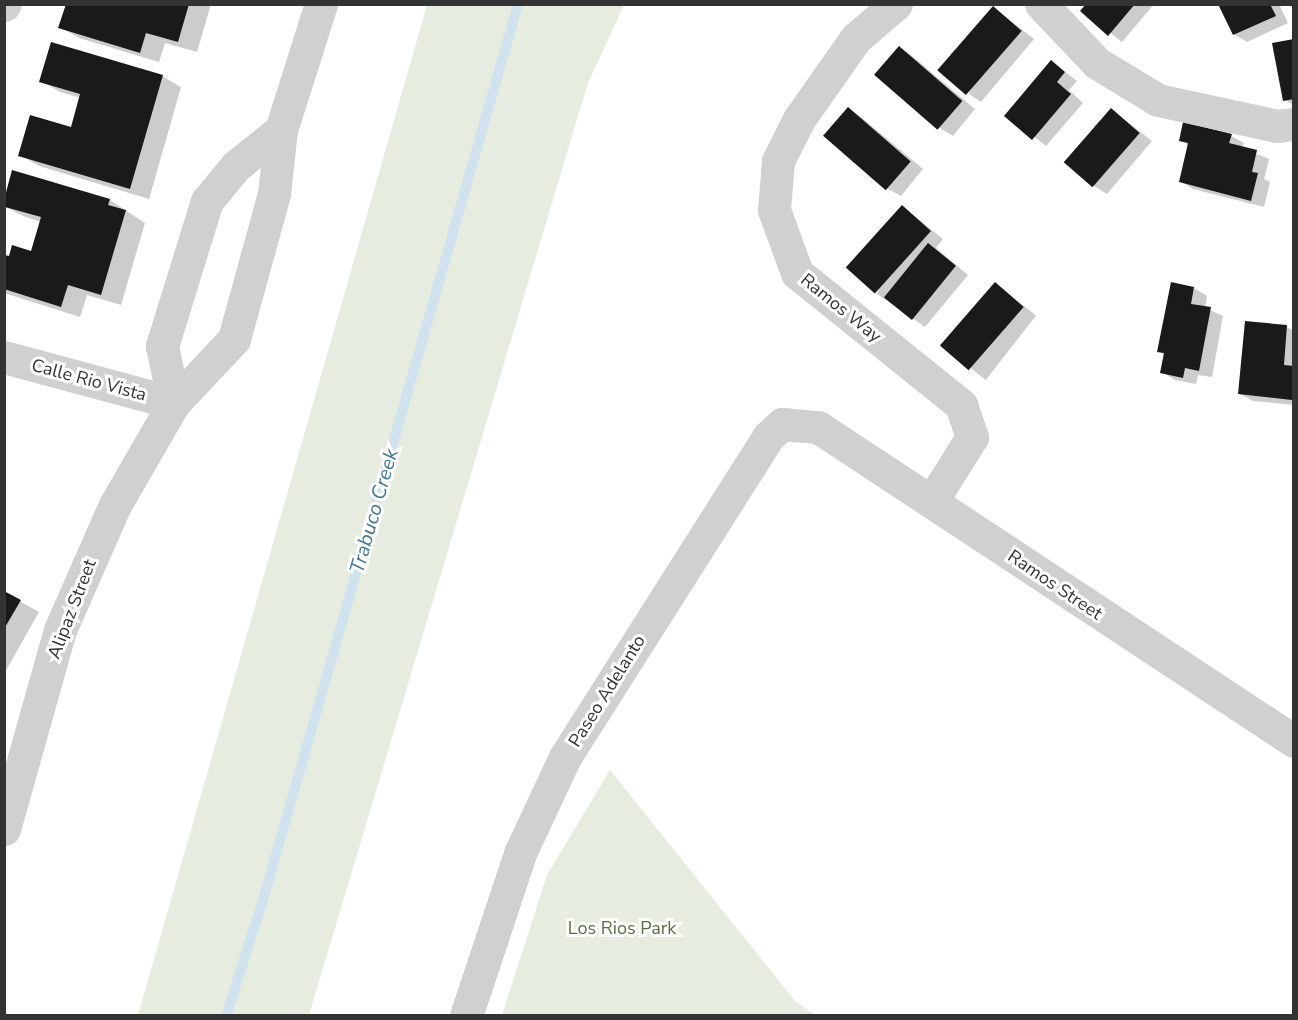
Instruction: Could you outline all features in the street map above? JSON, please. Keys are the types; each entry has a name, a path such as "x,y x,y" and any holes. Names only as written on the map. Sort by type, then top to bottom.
{"street":[{"name":"Alipaz Street","path":"4,829 60,630 115,505 174,403 234,339 274,194 280,130 321,4"},
{"name":"Ramos Way","path":"896,4 856,38 799,119 778,161 774,210 797,273 961,405 972,436 932,501"},
{"path":"1041,4 1097,63 1158,100 1277,126 1293,124"},
{"path":"174,403 162,346 207,201 236,166 280,130"},
{"name":"Calle Rio Vista","path":"4,357 174,403"},
{"name":"Paseo Adelanto","path":"466,1016 520,851 565,757 768,437 782,424 818,427"},
{"name":"Ramos Street","path":"818,427 932,501 1154,652 1293,741"}],"green space":[{"path":"427,5 624,5 588,83 309,1015 138,1015"},
{"name":"Los Rios Park","path":"610,770 795,1001 815,1015 502,1015 547,875"}],"building":[{"path":"66,4 108,6 189,4 178,42 146,33 140,53 58,28"},
{"path":"1086,4 1135,4 1108,36 1080,11"},
{"path":"1218,4 1270,4 1276,16 1233,35"},
{"path":"993,6 1022,31 966,95 937,70"},
{"path":"1294,39 1294,99 1283,101 1272,43"},
{"path":"51,42 163,75 130,189 18,156 30,115 71,127 80,94 39,82"},
{"path":"899,46 962,101 937,130 874,75"},
{"path":"1051,60 1065,72 1057,82 1071,94 1032,140 1004,116"},
{"path":"848,107 911,161 886,190 823,136"},
{"path":"1111,108 1140,133 1092,187 1064,162"},
{"path":"1183,122 1232,134 1229,143 1257,150 1252,172 1258,173 1251,201 1179,182 1188,143 1179,141"},
{"path":"12,170 110,199 108,205 126,210 101,295 68,285 61,307 4,289 4,255 9,256 12,245 31,251 41,217 5,207 5,196"},
{"path":"902,205 931,231 875,294 846,267"},
{"path":"928,243 956,266 912,320 884,297"},
{"path":"995,282 1024,307 969,370 940,345"},
{"path":"1171,282 1194,287 1191,304 1211,307 1199,371 1185,368 1183,378 1160,373 1164,353 1157,352"},
{"path":"1245,321 1287,325 1284,365 1294,366 1292,400 1238,394"},
{"path":"4,591 21,600 4,629"}],"waterway":[{"name":"Trabuco Creek","path":"226,1016 263,900 518,4"}]}
